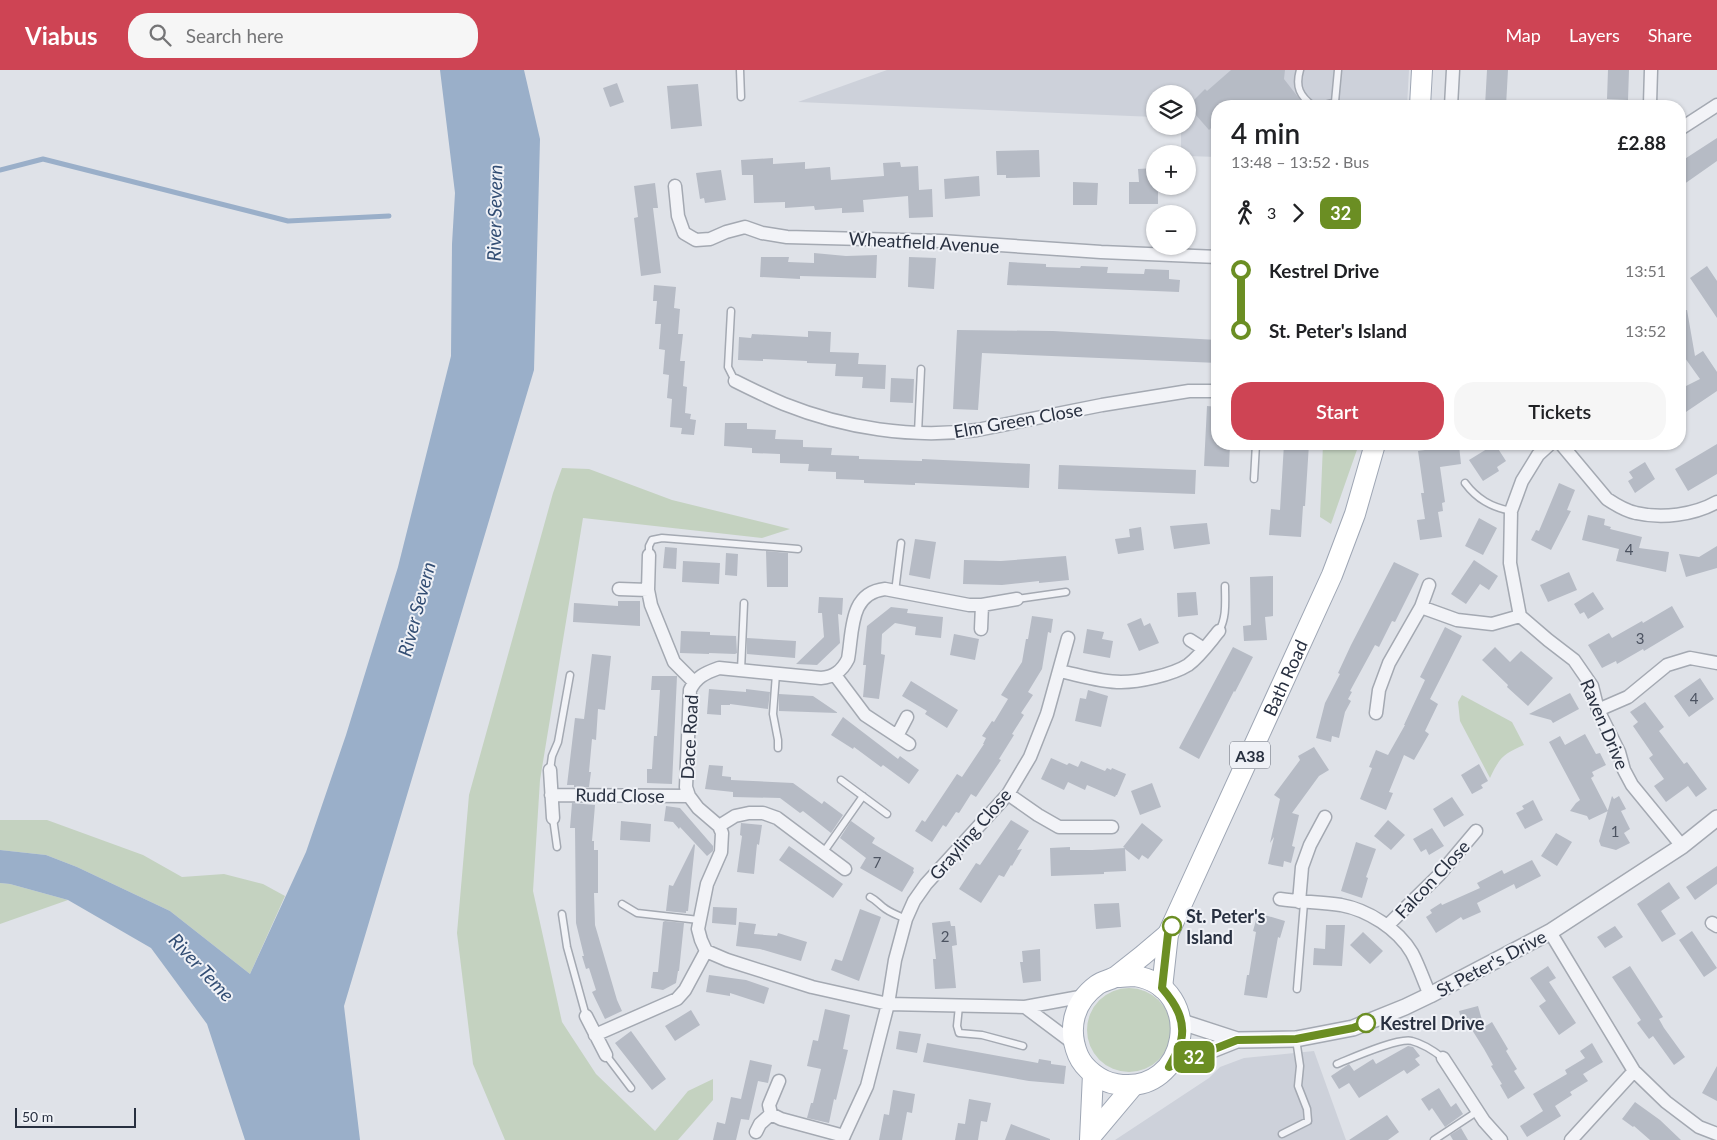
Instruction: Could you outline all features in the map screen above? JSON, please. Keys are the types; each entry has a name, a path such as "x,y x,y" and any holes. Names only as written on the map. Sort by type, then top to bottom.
{"main road":[{"path":"1420,100 1422,70"},
{"name":"Bath Road","path":"1162,988 1168,934 1332,575 1355,514 1373,450"},
{"name":"Bath Road","path":"1084,996 1099,984 1116,977 1168,934"},
{"name":"Bath Road","path":"1116,977 1135,976 1153,982 1162,988 1174,1002 1182,1022"},
{"path":"1084,996 1078,1006 1072,1024 1073,1043 1080,1060 1093,1074 1114,1084 1133,1086 1154,1079 1169,1067 1181,1041 1182,1022"},
{"path":"1091,1138 1093,1074"},
{"path":"1091,1138 1133,1086"}],"street":[{"path":"1451,100 1453,70"},
{"path":"1650,100 1651,70"},
{"path":"1686,125 1717,105"},
{"name":"Wheatfield Avenue","path":"675,186 678,216 684,233 696,240 710,239 744,227 762,233 787,237 941,241 1101,252 1211,257"},
{"name":"Elm Green Close","path":"735,381 785,404 824,417 870,428 957,433 1189,390 1211,391"},
{"path":"1421,606 1457,620 1492,624 1520,616 1510,563 1512,512 1522,481 1538,455 1543,450"},
{"path":"1566,450 1608,499 1617,506 1635,513 1680,515 1705,509 1717,502"},
{"path":"649,555 648,590 651,605 674,662 694,682"},
{"path":"1376,713 1378,690 1389,663 1421,606 1430,585"},
{"path":"619,588 648,590"},
{"path":"909,744 865,715 835,675 848,660 859,602 876,590 982,605 1017,600"},
{"path":"981,629 982,605"},
{"name":"Raven Drive","path":"1520,616 1574,660 1592,686 1598,710 1619,752 1624,770 1632,785 1682,846"},
{"path":"1060,671 1120,682 1156,677 1180,669 1196,658 1219,631"},
{"name":"Grayling Close","path":"843,1138 867,1086 888,1004 895,960 906,919 914,901 926,884 1008,794 1030,757 1047,714 1068,638"},
{"path":"1190,640 1204,649"},
{"path":"1598,710 1628,697 1667,665 1690,658 1717,663"},
{"name":"Dace Road","path":"719,826 698,808 689,796 685,779 690,690 694,682 704,673 719,668 821,678 835,675"},
{"path":"896,736 907,718"},
{"name":"Rudd Close","path":"550,770 552,818"},
{"path":"1008,794 1059,827 1112,827"},
{"name":"Rudd Close","path":"551,795 689,796"},
{"path":"845,869 777,818 749,813 735,816 719,826 722,832 722,846 719,860 708,884 699,920 700,940 706,951 727,960 812,987 888,1004 1024,1007 1084,996"},
{"path":"1301,902 1302,867 1310,845 1325,817"},
{"name":"St Peter's Drive","path":"1182,1022 1237,1040 1296,1039 1353,1028 1430,995 1550,932 1682,846 1717,818"},
{"name":"Falcon Close","path":"1387,926 1439,875 1476,830"},
{"path":"1280,899 1353,908 1365,912 1387,926 1401,938 1412,953 1430,995"},
{"path":"1550,932 1634,1071 1666,1102 1692,1122 1717,1134"},
{"path":"595,1035 677,999 685,990 706,951"},
{"path":"1024,1007 1073,1043"},
{"path":"586,1016 606,1055"},
{"name":"St Peter's Drive","path":"1169,1067 1237,1040"},
{"path":"1443,1058 1478,1111 1501,1140"},
{"path":"1571,1140 1634,1071"},
{"path":"779,1081 769,1106 771,1114 781,1119 843,1138"},
{"path":"756,1132 760,1124 771,1114"}],"lane":[{"path":"740,70 741,97"},
{"path":"1300,70 1298,85 1306,100"},
{"path":"1335,100 1338,70"},
{"path":"731,311 728,367 735,381"},
{"path":"918,432 921,369"},
{"path":"1254,479 1256,450"},
{"path":"1465,482 1471,491 1483,501 1496,508 1512,512"},
{"path":"649,555 649,546 652,540 662,538 798,549"},
{"path":"895,592 901,543"},
{"path":"1219,631 1226,605 1225,586"},
{"path":"1017,600 1066,592"},
{"path":"741,670 744,603"},
{"path":"776,674 773,714 778,748"},
{"path":"550,770 552,756 558,742 570,675"},
{"path":"841,780 887,814"},
{"path":"823,852 863,796"},
{"path":"552,818 557,847"},
{"path":"870,897 878,901 890,912 906,919"},
{"path":"1297,989 1301,902"},
{"path":"622,904 637,913 699,920"},
{"path":"562,914 567,947 586,1016"},
{"path":"959,1006 957,1026 959,1033 982,1035 1023,1046"},
{"path":"1282,1134 1308,1121 1307,1109 1298,1086 1300,1066 1296,1039"},
{"path":"1337,1064 1398,1042 1411,1040 1429,1048 1443,1058"},
{"path":"606,1055 631,1088"},
{"path":"1434,1140 1478,1111"}],"shaded area":[{"path":"887,70 1409,70 1407,100 1211,100 1211,157 1196,156 1196,145 1181,145 1181,135 1196,135 1196,85 1146,85 1146,117 798,102"},
{"path":"1314,1051 1346,1140 1115,1140 1209,1078 1220,1067 1244,1058"}],"green space":[{"path":"1323,450 1357,450 1331,524 1320,517"},
{"path":"562,468 589,469 672,500 790,529 762,538 583,518 540,780 533,891 562,1022 596,1074 655,1131 688,1091 713,1079 713,1100 678,1140 505,1140 473,1064 457,933 469,795 553,493"},
{"path":"1462,695 1512,722 1524,745 1503,757 1490,778 1460,721 1458,702"},
{"path":"0,820 47,820 143,855 182,877 224,874 263,884 285,896 250,974 170,911 77,867 46,855 0,850"},
{"path":"0,883 10,884 68,900 0,924"},
{"path":"1121,988 1137,988 1153,995 1164,1006 1171,1022 1168,1046 1159,1060 1153,1065 1137,1072 1121,1072 1105,1065 1094,1054 1087,1038 1087,1022 1094,1006 1105,995"}],"water":[{"path":"440,70 524,70 540,139 534,370 344,1006 360,1140 245,1140 207,1024 151,948 68,900 0,883 0,850 46,855 77,867 170,911 250,974 306,852 346,735 398,567 451,356 452,244 455,193"}],"building":[{"path":"1231,70 1285,70 1284,79 1300,100 1211,100 1211,128 1209,130 1196,115 1196,98 1205,89 1207,91"},
{"path":"1487,70 1508,70 1506,100 1485,100"},
{"path":"1608,70 1629,70 1628,100 1607,99"},
{"path":"617,83 624,102 610,107 603,88"},
{"path":"698,84 702,126 671,129 667,86"},
{"path":"1717,138 1717,161 1686,183 1686,158"},
{"path":"1039,150 1040,177 1006,178 1006,175 997,175 996,151"},
{"path":"773,158 773,164 805,162 805,169 830,167 831,180 884,176 883,163 900,162 901,167 918,166 919,190 932,189 933,217 909,218 908,196 863,200 864,212 842,213 842,208 815,210 814,206 785,208 785,202 754,203 753,175 742,175 741,160"},
{"path":"1138,169 1146,169 1146,195 1158,195 1158,204 1129,204 1129,182 1139,182"},
{"path":"721,170 726,200 705,203 704,198 700,199 696,173"},
{"path":"979,176 980,196 945,199 944,179"},
{"path":"1073,182 1098,183 1097,205 1073,205"},
{"path":"655,183 658,208 653,208 661,273 641,276 634,218 638,217 634,186"},
{"path":"814,253 846,256 877,255 876,278 800,276 800,279 760,277 761,257 789,257 788,262 814,263"},
{"path":"909,257 936,258 934,289 908,287"},
{"path":"1009,262 1046,264 1046,267 1108,267 1107,273 1144,274 1145,269 1169,270 1169,279 1180,280 1179,292 1007,285"},
{"path":"1707,266 1717,281 1717,318 1690,278"},
{"path":"654,285 676,287 674,308 680,309 678,334 683,334 680,361 685,361 683,386 687,387 685,413 691,414 690,419 696,420 694,435 681,434 682,428 670,427 672,399 667,398 669,375 663,374 665,350 659,349 661,324 655,324 657,301 653,301"},
{"path":"1686,310 1695,356 1703,351 1717,372 1717,391 1686,412 1686,386 1700,379 1686,359"},
{"path":"957,330 1053,331 1211,340 1211,363 982,353 978,410 953,409"},
{"path":"808,331 831,332 830,352 859,353 858,364 886,365 885,389 862,388 863,377 835,376 836,364 763,359 763,361 738,360 739,337 751,338 752,334 808,337"},
{"path":"891,378 914,379 913,403 890,402"},
{"path":"1207,406 1211,406 1211,450 1230,450 1229,467 1204,466"},
{"path":"725,423 747,423 747,429 776,430 775,439 803,440 803,447 832,448 831,455 859,456 859,459 922,461 922,459 1030,464 1029,488 915,483 915,485 864,483 864,480 836,479 836,472 808,471 809,464 780,463 780,454 752,453 752,448 724,446"},
{"path":"1717,444 1717,474 1688,491 1675,469"},
{"path":"1284,450 1309,450 1301,537 1269,535 1271,509 1280,510"},
{"path":"1460,450 1461,464 1440,467 1445,502 1442,503 1443,511 1438,512 1442,537 1420,540 1417,520 1425,519 1421,493 1424,493 1418,451"},
{"path":"1485,450 1499,450 1506,461 1497,467 1499,471 1483,481 1469,460"},
{"path":"1645,462 1655,479 1635,493 1628,481 1633,478 1629,472"},
{"path":"1059,465 1196,470 1195,494 1058,489"},
{"path":"1559,483 1575,490 1567,510 1571,511 1551,550 1531,540 1536,530 1539,531"},
{"path":"1588,515 1605,519 1604,525 1611,527 1610,529 1642,537 1639,548 1669,552 1666,572 1616,561 1619,549 1582,540"},
{"path":"1479,518 1497,528 1483,555 1465,546"},
{"path":"1207,523 1210,544 1174,549 1170,526"},
{"path":"1141,527 1144,550 1118,554 1115,539 1130,537 1129,529"},
{"path":"915,539 936,542 930,579 909,575"},
{"path":"1717,546 1717,568 1686,577 1679,554 1699,557"},
{"path":"665,547 677,548 676,569 663,568"},
{"path":"766,551 788,553 788,587 767,587"},
{"path":"726,553 738,554 737,576 725,575"},
{"path":"1066,556 1069,580 1002,585 963,584 964,560 1001,561"},
{"path":"1474,560 1498,576 1489,590 1480,584 1466,604 1451,594"},
{"path":"683,561 720,563 719,584 682,582"},
{"path":"1394,562 1419,574 1395,622 1392,621 1379,647 1375,645 1350,691 1352,692 1348,699 1351,701 1345,712 1339,738 1332,736 1331,742 1316,738 1325,703 1340,674 1338,673"},
{"path":"1569,572 1577,590 1548,602 1540,585"},
{"path":"1273,576 1273,616 1265,617 1267,640 1244,641 1243,626 1251,625 1250,577"},
{"path":"1196,592 1198,615 1178,617 1177,593"},
{"path":"1593,592 1604,609 1588,619 1584,612 1580,614 1574,604"},
{"path":"819,597 843,598 842,615 838,614 840,643 817,665 796,664 824,637 822,613 818,613"},
{"path":"618,601 640,601 640,626 573,622 574,603 618,606"},
{"path":"1672,606 1684,627 1644,651 1643,649 1617,664 1616,661 1602,668 1588,645 1609,633 1612,638"},
{"path":"891,607 908,609 907,613 943,617 941,638 915,635 916,627 895,623 882,634 881,654 885,655 879,699 863,697 866,665 863,665 867,626"},
{"path":"1032,616 1053,619 1051,633 1048,632 1042,669 1028,692 1033,695 1021,713 1024,715 999,759 1001,760 976,797 971,794 959,813 956,812 946,827 943,825 932,842 915,831 922,820 925,822 957,774 962,777 984,744 986,738 982,736 992,721 994,722 1008,699 1001,695 1022,662"},
{"path":"1141,618 1144,626 1150,623 1159,643 1139,651 1127,624"},
{"path":"1445,627 1462,636 1430,699 1438,704 1425,731 1429,734 1414,760 1404,755 1389,792 1393,793 1386,810 1360,799 1372,768 1369,767 1376,750 1388,755 1405,725 1425,680 1420,677"},
{"path":"1087,629 1104,632 1102,639 1113,641 1110,658 1083,653"},
{"path":"681,631 710,632 710,635 736,636 737,653 680,653"},
{"path":"954,634 979,639 975,660 950,655"},
{"path":"747,638 796,641 795,658 747,654"},
{"path":"1233,647 1253,657 1199,759 1179,748"},
{"path":"1495,647 1510,662 1521,651 1553,678 1528,706 1482,660"},
{"path":"592,654 611,656 605,710 598,709 596,740 592,739 589,787 574,787 574,785 567,785 575,718 584,719"},
{"path":"652,676 677,676 672,784 647,783 647,769 652,769 654,736 657,736 660,690 651,690"},
{"path":"1700,678 1714,699 1689,717 1674,696"},
{"path":"911,681 958,710 947,728 925,714 927,711 902,696"},
{"path":"709,689 746,692 746,689 770,692 768,709 730,704 721,705 721,715 707,714"},
{"path":"1088,690 1108,696 1101,727 1075,721 1080,698 1086,699"},
{"path":"1570,693 1579,709 1553,723 1551,720 1529,714"},
{"path":"779,694 813,696 838,713 779,711"},
{"path":"1645,702 1664,727 1659,731 1684,764 1687,762 1707,789 1696,797 1688,786 1666,802 1654,786 1664,779 1649,758 1653,755 1633,726 1638,722 1630,712"},
{"path":"843,717 898,759 900,756 919,770 909,784 883,765 881,767 854,747 853,749 831,735"},
{"path":"1585,734 1596,754 1600,753 1606,765 1592,772 1594,776 1591,778 1608,811 1589,820 1587,816 1570,811 1580,800 1549,742 1560,736 1565,745"},
{"path":"1314,747 1329,770 1319,776 1292,813 1299,815 1292,846 1295,847 1291,863 1284,861 1283,867 1268,864 1274,837 1270,843 1280,799 1274,795 1300,760 1298,756"},
{"path":"1051,758 1067,765 1069,763 1078,767 1081,761 1105,771 1107,768 1111,770 1112,768 1126,774 1115,797 1087,785 1085,790 1068,782 1064,790 1041,779"},
{"path":"1479,764 1488,781 1481,785 1483,788 1472,794 1461,775"},
{"path":"709,765 723,766 722,776 731,777 731,780 793,783 822,804 824,801 843,815 831,833 803,811 800,813 780,798 733,797 733,792 705,789"},
{"path":"1152,783 1161,807 1140,815 1131,791"},
{"path":"1612,796 1614,799 1619,796 1626,809 1621,811 1630,829 1624,833 1630,843 1616,850 1601,846 1599,841"},
{"path":"1452,797 1464,815 1444,827 1433,809"},
{"path":"1533,800 1543,820 1525,829 1516,813 1524,809 1522,806"},
{"path":"572,803 595,805 592,841 594,841 594,850 598,850 598,893 594,893 595,925 622,1011 605,1019 592,992 596,990 589,968 586,969 582,956 584,956 576,923 575,828 570,828"},
{"path":"666,806 680,808 713,846 713,851 707,856 680,827 679,829 673,822 664,821"},
{"path":"1011,820 1029,831 1017,850 1022,849 1012,866 1004,877 999,875 981,903 959,889 976,863 980,865"},
{"path":"1388,820 1405,835 1391,850 1374,836"},
{"path":"621,821 651,824 650,842 620,840"},
{"path":"851,821 875,838 872,843 914,868 914,872 902,892 860,868 866,858 840,838"},
{"path":"741,823 762,825 759,845 757,844 754,874 737,872 742,836 740,835"},
{"path":"1142,823 1163,840 1148,859 1142,855 1139,860 1125,849 1126,871 1104,872 1104,874 1051,876 1050,848 1070,847 1070,850 1092,850 1125,848 1123,847"},
{"path":"1432,828 1444,846 1429,855 1426,849 1421,852 1413,839"},
{"path":"1556,833 1572,842 1557,866 1541,856"},
{"path":"1356,842 1376,849 1366,877 1368,878 1362,898 1341,891"},
{"path":"694,844 688,911 686,913 666,911 669,885 673,886"},
{"path":"789,846 843,884 833,898 779,860"},
{"path":"1532,860 1541,876 1516,889 1514,884 1477,903 1481,912 1463,920 1461,917 1436,933 1426,917 1432,913 1430,910 1441,903 1442,905 1480,888 1477,883 1502,870 1504,874"},
{"path":"1717,866 1717,884 1695,900 1686,887"},
{"path":"1669,882 1680,898 1661,911 1676,934 1662,942 1637,904"},
{"path":"1119,903 1121,927 1096,929 1094,904"},
{"path":"713,907 737,908 736,925 712,923"},
{"path":"860,909 881,917 859,981 831,970 835,959 842,961"},
{"path":"1258,913 1285,921 1280,938 1278,937 1267,998 1244,995 1256,932 1253,931"},
{"path":"950,921 951,926 955,926 957,945 952,946 956,988 935,989 933,959 936,959 932,923"},
{"path":"663,922 684,923 676,983 663,990 651,988 653,972 658,972"},
{"path":"739,922 756,924 754,934 777,936 778,933 807,942 801,961 760,949 736,946"},
{"path":"1326,925 1345,925 1342,966 1313,965 1314,948 1325,949"},
{"path":"1615,926 1623,937 1605,948 1597,937"},
{"path":"1692,931 1717,968 1704,977 1679,940"},
{"path":"1363,932 1383,951 1370,964 1350,945"},
{"path":"1040,949 1041,981 1023,983 1020,962 1023,962 1022,951"},
{"path":"1548,966 1556,978 1549,982 1576,1023 1559,1035 1539,1006 1546,1001 1530,978"},
{"path":"1630,966 1663,1017 1659,1019 1664,1028 1685,1057 1674,1065 1653,1036 1649,1039 1637,1023 1641,1020 1612,977"},
{"path":"709,975 746,980 769,988 764,1004 730,993 730,996 706,992"},
{"path":"1478,1006 1484,1027 1492,1022 1517,1069 1514,1071 1525,1088 1508,1099 1500,1085 1502,1084 1491,1066 1493,1065 1469,1025 1463,1027 1459,1011"},
{"path":"825,1009 850,1015 843,1049 848,1050 829,1123 807,1118 811,1103 813,1103 821,1069 807,1066 813,1040 818,1041"},
{"path":"691,1010 700,1025 675,1041 665,1026"},
{"path":"631,1031 666,1079 652,1090 615,1043"},
{"path":"899,1031 921,1034 917,1053 896,1049"},
{"path":"927,1043 1038,1063 1039,1059 1051,1061 1051,1064 1066,1066 1064,1084 1029,1081 923,1062"},
{"path":"1592,1043 1603,1062 1583,1074 1588,1081 1570,1092 1572,1095 1555,1106 1561,1116 1527,1137 1520,1126 1543,1111 1533,1094 1567,1074 1565,1070 1585,1058 1580,1051"},
{"path":"1408,1046 1413,1047 1420,1056 1415,1059 1420,1065 1407,1074 1404,1070 1359,1098 1349,1083 1339,1089 1331,1076 1349,1064 1354,1071 1373,1059 1376,1064"},
{"path":"750,1060 772,1065 768,1083 758,1081 749,1120 741,1119 736,1140 713,1140 717,1122 725,1124 731,1097 741,1099"},
{"path":"1717,1066 1717,1101 1702,1093"},
{"path":"1439,1088 1451,1107 1456,1103 1463,1114 1445,1127 1432,1108 1429,1111 1421,1099"},
{"path":"893,1090 915,1094 912,1113 907,1112 902,1140 879,1140 884,1114 889,1115"},
{"path":"969,1099 991,1103 987,1122 981,1121 978,1140 955,1140 958,1123 965,1124"},
{"path":"1635,1102 1660,1120 1681,1140 1650,1140 1634,1126 1622,1119"},
{"path":"1387,1115 1399,1132 1388,1140 1349,1140"},
{"path":"1011,1124 1050,1139 1050,1140 1005,1140"},
{"path":"1461,1128 1468,1140 1453,1140 1450,1135"}],"waterway":[{"path":"0,170 43,159 288,221 389,216"}],"bus line":[{"name":"32","path":"1172,926 1168,934 1162,988 1174,1002 1182,1022 1181,1041 1169,1067 1237,1040 1296,1039 1353,1028 1366,1023"}],"place":[{"name":"St. Peter's Island","path":"1172,926"},
{"name":"Kestrel Drive","path":"1366,1023"}],"water label":[{"name":"River Severn","path":"494,213"},
{"name":"River Severn","path":"416,609"},
{"name":"River Teme","path":"202,967"}]}
